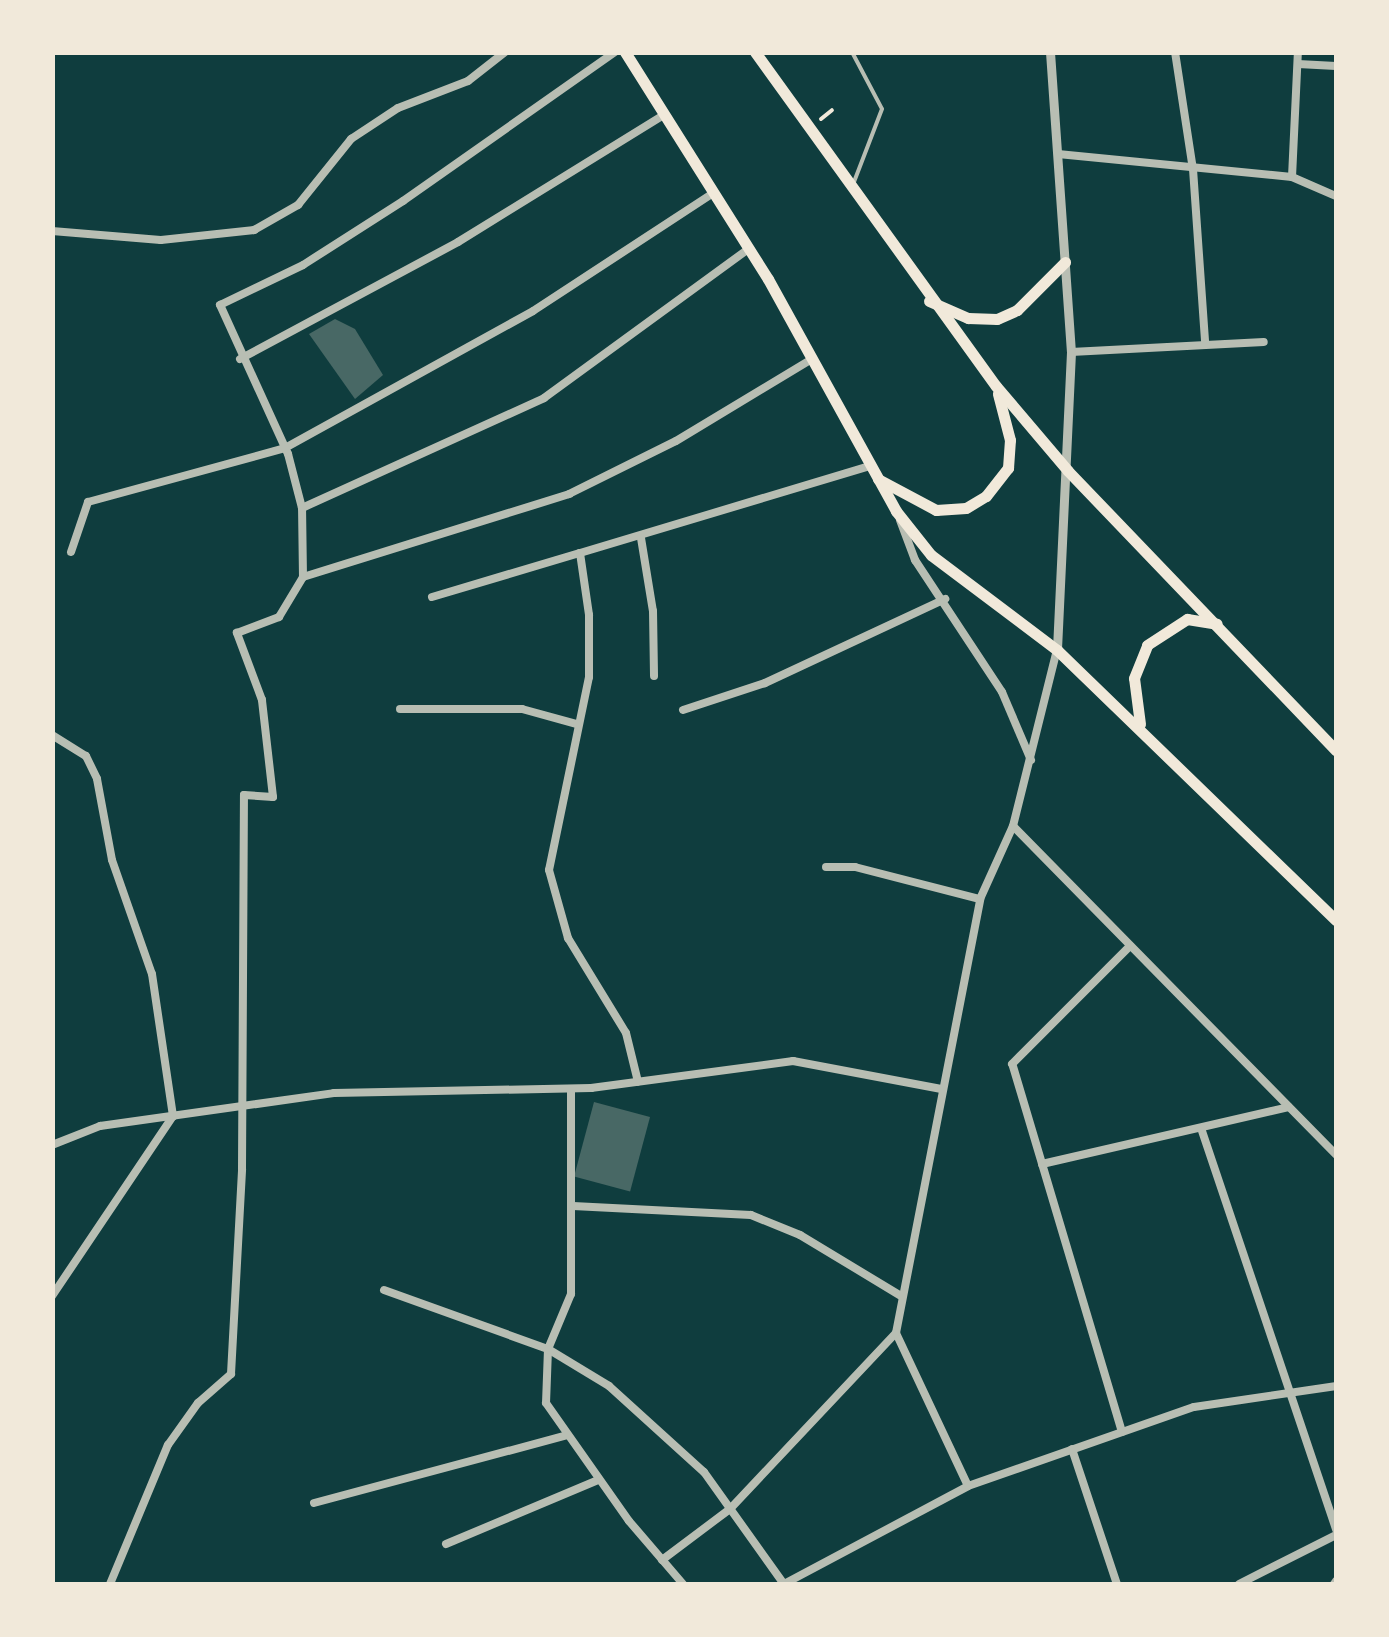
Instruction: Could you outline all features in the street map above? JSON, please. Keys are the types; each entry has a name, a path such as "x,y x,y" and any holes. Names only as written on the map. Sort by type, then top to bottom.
{"main road":[{"path":"625,52 748,250 896,512 967,588 1056,650 1141,728 1336,920"},
{"path":"757,53 928,300 996,386 1068,472 1336,750"},
{"path":"928,300 968,318 996,319 1017,310 1065,262"},
{"path":"878,479 936,510 966,508 986,496 1008,468 1009,454 996,386"},
{"path":"1141,728 1134,678 1147,646 1186,619 1217,624"}],"street":[{"path":"52,232 161,240 254,230 298,205 351,139 398,108 468,81 505,52"},
{"path":"110,1584 168,1444 198,1403 231,1374 242,1106 244,795 273,798 262,700 237,633 279,616 303,576 302,508 285,448 240,359 220,305 303,264 404,202 614,52"},
{"path":"968,1486 896,1333 980,899 1012,826 1056,650 1068,472 1070,352 1050,52"},
{"path":"1175,52 1193,169 1205,342"},
{"path":"1292,177 1298,52"},
{"path":"1298,64 1336,66"},
{"path":"240,359 442,251 664,115"},
{"path":"1058,154 1292,177 1336,196"},
{"path":"71,552 88,502 285,448 533,311 713,193"},
{"path":"302,508 544,398 748,250"},
{"path":"1070,352 1205,342 1264,342"},
{"path":"303,576 569,494 676,442 812,359"},
{"path":"432,597 640,538 870,466"},
{"path":"896,512 916,560 1002,692 1031,760"},
{"path":"640,538 653,610 654,676"},
{"path":"580,554 591,644 549,870 568,938 626,1033 638,1082"},
{"path":"684,710 765,683 944,598"},
{"path":"400,709 508,708 576,724"},
{"path":"1316,728 1336,740"},
{"path":"52,736 86,756 97,778 112,860 152,974 173,1116 52,1296"},
{"path":"1012,826 1336,1155"},
{"path":"826,867 855,867 980,899"},
{"path":"1122,1432 1012,1064 1130,946"},
{"path":"52,1145 100,1126 334,1093 571,1089 794,1061 941,1089"},
{"path":"571,1089 571,1294 548,1349 546,1403 598,1480 682,1584"},
{"path":"1042,1164 1288,1107"},
{"path":"1201,1128 1336,1532 1239,1584"},
{"path":"573,1206 751,1215 800,1235 901,1296"},
{"path":"384,1290 548,1349 609,1386 704,1472 784,1584 968,1486 1194,1407 1336,1386"},
{"path":"662,1560 730,1509 896,1333"},
{"path":"314,1503 567,1436"},
{"path":"1072,1449 1117,1584"},
{"path":"446,1544 598,1480"}],"lane":[{"path":"850,191 882,109 852,52"}],"building":[{"path":"335,319 355,329 383,375 355,399 309,334"},
{"path":"594,1102 650,1117 630,1191 574,1176"}]}
